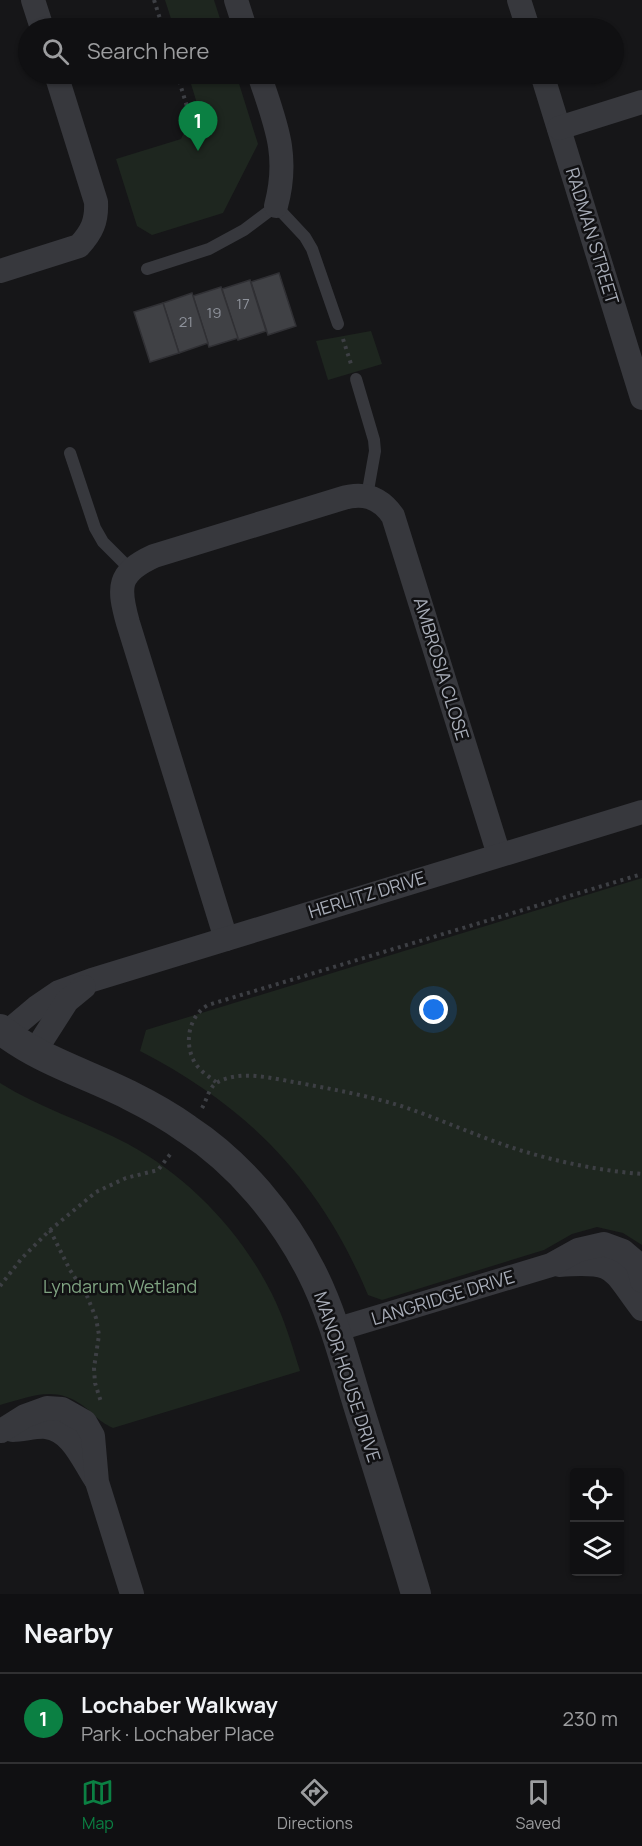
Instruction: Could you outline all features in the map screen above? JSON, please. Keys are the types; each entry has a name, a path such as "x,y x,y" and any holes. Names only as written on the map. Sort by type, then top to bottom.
{"street":[{"path":"33,0 39,18"},
{"path":"236,0 242,18"},
{"path":"519,0 525,18"},
{"path":"0,271 79,246 93,227 96,202 59,84"},
{"path":"262,84 279,137 283,166 281,189 276,206"},
{"name":"RADMAN STREET","path":"545,84 642,398"},
{"path":"559,128 642,102"},
{"path":"226,939 122,603 124,579 130,569 154,556 346,497 367,495"},
{"name":"AMBROSIA CLOSE","path":"367,495 386,506 393,516 500,855"},
{"name":"HERLITZ DRIVE","path":"3,1031 59,992 92,980 642,812"},
{"name":"HERLITZ DRIVE","path":"35,1052 67,1001 92,980"},
{"name":"MANOR HOUSE DRIVE","path":"3,1031 35,1052 127,1094 189,1130 206,1142 256,1190 278,1218 293,1239 311,1272 335,1330 416,1594"},
{"name":"LANGRIDGE DRIVE","path":"335,1330 551,1265 578,1250 604,1244 618,1260"},
{"path":"642,1281 638,1264 618,1260 621,1278 642,1310"},
{"path":"0,1431 26,1416 47,1408 63,1409 68,1424 85,1422 93,1436 97,1482 132,1594"}],"lane":[{"path":"147,268 209,249 244,230 276,206 305,237 312,249 338,324"},
{"path":"356,378 374,440 375,451 367,495"},
{"path":"70,453 95,528 103,542 130,569"}],"path":[{"path":"154,0 160,18"},
{"path":"180,84 194,126"},
{"path":"338,324 356,378"},
{"path":"216,1082 198,1067 190,1048 192,1019 198,1011 208,1005 642,874"},
{"path":"0,1286 22,1258 50,1230 96,1192 110,1185 158,1170 189,1130 216,1082 246,1076 362,1095 403,1107 527,1152 572,1164 642,1174"},
{"path":"50,1230 69,1270 87,1296 96,1318 99,1335 94,1368 95,1383 102,1405"}],"green space":[{"path":"165,0 214,0 220,18 171,18"},
{"path":"191,84 239,84 258,144 223,213 152,235 137,226 116,159 181,139 187,126 202,120"},
{"path":"371,331 382,364 328,380 316,341"},
{"path":"642,878 642,1245 623,1233 597,1227 572,1234 544,1250 382,1300 368,1295 349,1254 328,1217 304,1183 277,1152 248,1123 215,1097 140,1051 146,1030"},
{"name":"Lyndarum Wetland","path":"0,1083 31,1100 128,1144 150,1157 172,1173 211,1208 245,1249 272,1294 288,1332 300,1371 113,1428 99,1420 82,1405 62,1395 42,1394 0,1405"}],"building":[{"path":"279,273 296,326 268,335 251,282"},
{"path":"250,280 266,331 238,340 222,289"},
{"path":"221,287 238,338 209,347 193,296"},
{"path":"192,293 208,343 179,353 163,303"},
{"path":"163,303 179,353 150,362 134,312"}],"place":[{"name":"Lochaber Walkway","path":"198,151"}]}
